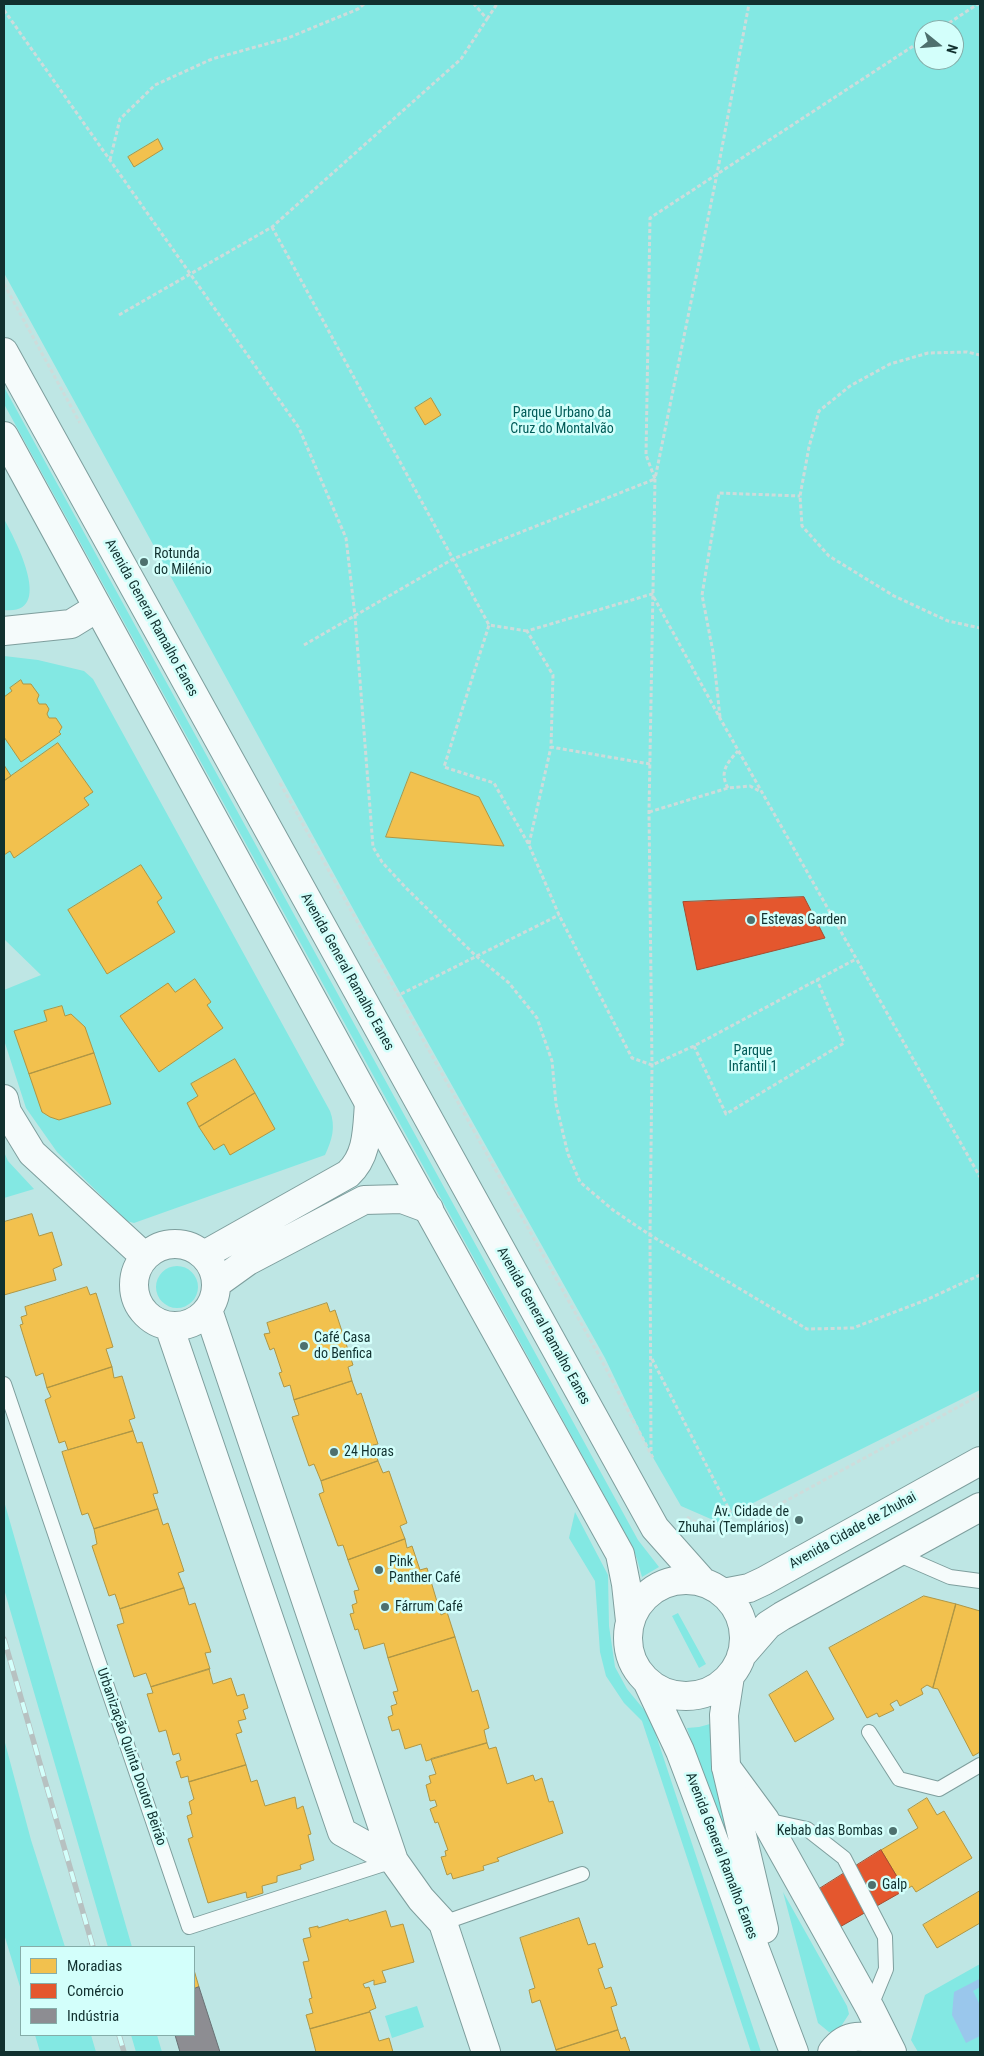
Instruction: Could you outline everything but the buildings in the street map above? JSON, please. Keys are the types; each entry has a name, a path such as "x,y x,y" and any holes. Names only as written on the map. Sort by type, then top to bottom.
{"main road":[{"name":"Avenida General Ramalho Eanes","path":"4,352 655,1528 713,1588"},
{"path":"4,436 369,1103 620,1554 626,1584 630,1621 628,1644 630,1655 634,1666 648,1683 668,1694 691,1697 713,1690 736,1666 768,1625 980,1507"},
{"path":"4,631 71,624 97,608"},
{"path":"4,1099 7,1112 32,1153 145,1257"},
{"path":"204,1255 348,1174 355,1167 366,1141 369,1103"},
{"path":"216,1284 248,1261 362,1201 379,1198 402,1199 429,1209"},
{"path":"181,1244 193,1248 204,1255 215,1273 216,1284 213,1302 202,1317 186,1325 169,1326 157,1322 147,1315 139,1305 134,1293 138,1267 145,1257 156,1249 168,1245 181,1244"},
{"path":"208,1310 394,1861 421,1899 443,1923 486,2052"},
{"path":"169,1326 184,1364 342,1832 394,1861"},
{"name":"Avenida Cidade de Zhuhai","path":"713,1588 749,1588 764,1581 980,1461"},
{"path":"630,1621 641,1601 659,1587 680,1580 713,1588 731,1602 742,1622 744,1633 736,1666"},
{"name":"Avenida General Ramalho Eanes","path":"736,1666 724,1715 726,1767 791,2042"},
{"name":"Avenida General Ramalho Eanes","path":"648,1683 680,1751 791,2042"},
{"path":"726,1767 765,1820 870,2008 889,2047"},
{"path":"835,2048 870,2008"},
{"path":"835,2048 861,2035 889,2047"}],"lane":[{"name":"Urbanização Quinta Doutor Beirão","path":"4,1384 189,1927 394,1861"},
{"path":"897,1554 950,1577 980,1581"},
{"path":"869,1732 899,1779 939,1789 980,1765"},
{"path":"765,1820 806,1830 844,1858 885,1937 886,1969 870,2008"},
{"path":"443,1923 582,1874"}],"path":[{"path":"110,161 120,119 156,85 212,59 288,38 358,9 364,4"},
{"path":"474,4 488,19"},
{"path":"119,315 272,227 461,59 497,4"},
{"path":"651,1454 650,1236 652,1065 649,812 655,479 717,174 749,4"},
{"path":"953,20 978,4"},
{"path":"4,10 300,428 346,538 373,847 382,862 406,888 475,955 509,983 537,1018 552,1061 556,1104 568,1154 580,1182 650,1236 807,1329 853,1328 926,1300 980,1275"},
{"path":"655,479 646,455 650,218 914,46"},
{"path":"272,227 489,625 444,767 494,783 529,845 559,915 632,1058 652,1065 694,1046 856,959"},
{"path":"4,284 81,423"},
{"path":"980,355 967,352 928,353 890,364 850,386 819,412 809,447 800,496 802,526 829,556 894,596 948,621 980,628"},
{"path":"304,645 453,559 655,479"},
{"path":"721,720 713,652 702,595 719,493 800,496"},
{"path":"489,625 527,631 652,594"},
{"path":"652,594 761,792 980,1177"},
{"path":"527,631 553,674 551,747 529,845"},
{"path":"551,747 650,764"},
{"path":"728,788 723,773 728,762 738,751"},
{"path":"277,778 656,1462"},
{"path":"649,812 728,788 750,786 761,792"},
{"path":"401,994 475,955 559,915"},
{"path":"694,1046 726,1114 844,1043 817,980"},
{"path":"652,1358 732,1515"},
{"path":"683,1513 696,1523 714,1528 738,1527 980,1395"}],"green space":[{"name":"Parque Urbano da Cruz do Montalvão","path":"4,4 980,4 980,1390 751,1504 720,1523 681,1506 651,1454 605,1358 362,925 4,273"},
{"path":"4,387 638,1540 659,1567 642,1577 631,1544 4,404"},
{"path":"4,519 23,558 28,574 30,589 27,601 19,609 4,610"},
{"path":"4,656 38,660 84,671 93,679 330,1111 333,1123 332,1133 325,1155 134,1223 127,1221 57,1152 26,1108 4,1040 4,990 41,975 4,939"},
{"path":"4,1152 8,1161 34,1189 4,1198"},
{"path":"177,1266 192,1272 198,1287 192,1302 177,1308 162,1302 156,1287 162,1272"},
{"path":"4,1501 132,1946 108,1946 4,1589"},
{"path":"575,1512 608,1575 609,1626 615,1667 627,1689 650,1717 761,2052 751,2052 642,1721 624,1703 606,1676 600,1652 595,1581 569,1538"},
{"path":"678,1613 706,1664 699,1668 672,1616"},
{"path":"710,1724 729,1837 725,1838 687,1728"},
{"path":"4,1739 31,1840 65,1946 20,1946 20,1987 4,1934"},
{"path":"783,1892 847,2006 849,2014 838,2031 829,2032 818,2023"},
{"path":"980,1964 980,2052 918,2052 911,2040 925,1995"},
{"path":"417,2006 424,2027 392,2038 385,2016"},
{"path":"35,2036 91,2036 96,2052 40,2052"},
{"path":"131,2036 157,2036 162,2052 136,2052"}],"shaded area":[{"path":"979,1979 980,1987 973,1991 980,2005 980,2036 966,2043 952,2015 954,1992"}],"railway":[{"path":"4,1639 93,1946"},
{"path":"119,2036 124,2052"}],"place":[{"name":"Rotunda do Milénio","path":"144,562"},
{"name":"Estevas Garden","path":"751,920"},
{"name":"Café Casa do Benfica","path":"304,1346"},
{"name":"24 Horas","path":"334,1452"},
{"name":"Av. Cidade de Zhuhai (Templários)","path":"799,1520"},
{"name":"Pink Panther Café","path":"379,1570"},
{"name":"Fárrum Café","path":"385,1607"},
{"name":"Kebab das Bombas","path":"893,1831"},
{"name":"Galp","path":"872,1885"}],"park label":[{"name":"Parque Infantil 1","path":"753,1060"}]}
